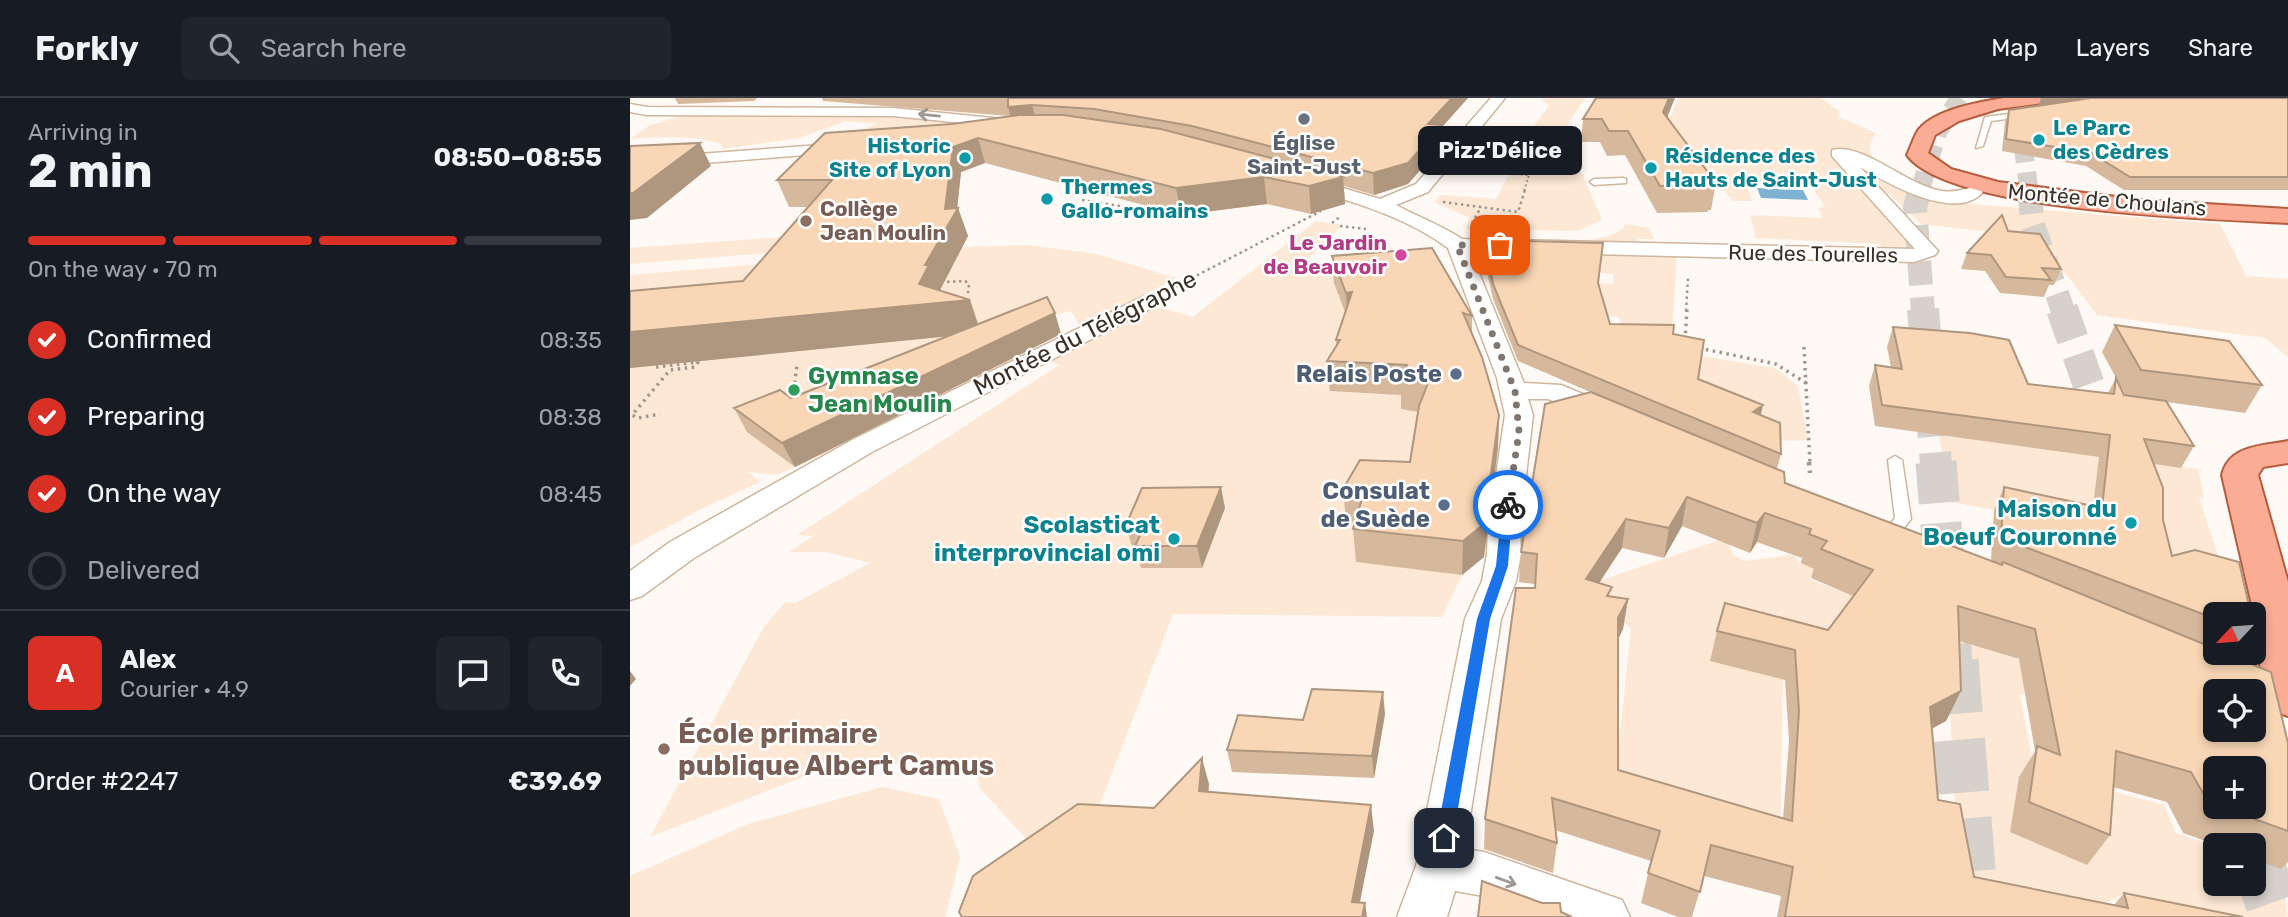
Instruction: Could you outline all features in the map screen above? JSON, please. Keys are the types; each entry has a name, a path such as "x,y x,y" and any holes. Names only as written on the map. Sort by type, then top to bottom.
{"main road":[{"path":"1903,132 1940,107 1984,98"},
{"name":"Montée de Choulans","path":"2043,98 2009,100 1941,123 1919,139 1914,146 1915,152 1922,161 1951,176 2013,194 2288,216"},
{"name":"Montée de Choulans","path":"1891,154 1917,173 1974,192 2052,205 2288,224"},
{"path":"2275,691 2281,638 2240,475 2242,466 2252,458 2288,452"}],"street":[{"path":"677,111 695,106 764,102 845,104 801,98"},
{"path":"1381,205 1422,188 1498,98"},
{"path":"630,107 647,111 893,112 1024,125 1032,127 1031,133"},
{"path":"630,117 647,111"},
{"path":"979,137 1031,133"},
{"path":"996,138 1031,133"},
{"path":"630,164 862,147"},
{"name":"Rue des Tourelles","path":"1457,245 1914,256 1928,251 1882,197 1870,190 1838,153 1850,154 1924,192 1963,199 1974,192"},
{"path":"1286,177 1381,205 1425,228 1436,230 1457,245 1515,391 1519,432 1504,528 1504,554 1499,581 1483,619 1439,866 1423,917"},
{"name":"Montée du Télégraphe","path":"630,588 682,550 862,446 1142,304"},
{"path":"1515,391 1552,391 1629,424"},
{"path":"1439,866 1484,874 1605,917"}],"lane":[{"path":"1979,146 1988,119 2039,113 2009,100"},
{"path":"1594,182 1623,181"},
{"path":"1891,533 1903,519 1895,460"}],"path":[{"path":"1433,201 1518,212 1529,175 1485,172"},
{"path":"1083,193 1099,187"},
{"path":"1082,200 1139,209 1149,206"},
{"path":"1473,218 1481,207"},
{"name":"Montée du Télégraphe","path":"1142,304 1325,209"},
{"path":"1688,278 1685,340 1703,350 1776,364 1806,383"},
{"path":"932,283 965,281 969,284 968,293"},
{"path":"1804,347 1810,473"},
{"path":"656,366 698,362 695,368 670,370 632,415 638,418 660,414"},
{"path":"792,404 797,365"}],"shaded area":[{"path":"1542,98 1585,98 1569,122 1566,137 1602,220 1577,231 1466,229 1470,218 1434,202 1440,195 1496,199 1534,126 1538,142 1535,124 1549,106"},
{"path":"1678,98 1821,98 1840,112 1839,117 1876,133 1870,151 1878,163 1918,183 1973,200 1946,202 2220,224 2246,276 2288,279 2288,357 2265,338 2097,315 2067,275 1991,232 1921,224 1890,195 1833,151 1912,246 1885,248 1879,244 1756,238 1750,215 1823,218 1818,208 1825,207 1810,185 1745,182 1752,201 1733,201 1721,187 1689,187 1664,117 1671,116"},
{"path":"686,115 874,116 1015,128 851,134 877,124 846,121 799,138 723,149 720,143 698,139 630,139 650,125"},
{"path":"1316,221 1342,225 1298,269 1305,263 1324,267 1341,277 1385,379 1426,420 1405,494 1346,521 1367,525 1462,575 1442,617 1173,614 1090,830 1046,861 979,787 977,762 831,766 650,837 764,627 785,602 795,603 870,563 826,552 789,552 813,536 797,535 1059,365 1047,360 1152,305 1193,317"},
{"path":"1625,224 1649,228 1654,239 1638,239 1637,244 1584,241 1609,236 1623,229"},
{"path":"948,225 942,239 630,264 630,248"},
{"name":"Gymnase Jean Moulin","path":"1029,245 1097,254 1176,278 1081,328 1071,311 999,328 1009,345 1023,357 899,420 777,475 748,472 760,482 703,508 630,547 630,275 962,247"},
{"path":"1602,253 1677,256 1671,341 1566,326 1622,327 1619,317 1587,314 1581,282 1613,284 1613,274 1601,273"},
{"path":"1701,356 1775,368 1798,386 1808,440 1775,441 1696,389"},
{"path":"1939,435 2198,469 2204,498 2199,498 2217,552 2222,580 1994,510 1951,502"},
{"path":"1724,528 1733,555 1745,561 1792,555 1801,563 1818,570 1809,579 1865,600 1915,627 2040,666 2079,702 2020,694 2034,770 2164,805 2176,833 2203,842 2203,896 2266,896 2266,863 2281,869 2288,917 2205,917 2187,906 2127,892 2088,913 2041,917 1960,896 1948,672 1783,675 1780,852 1613,800 1631,628 1613,614 1572,606 1590,575 1604,579 1717,541"},
{"path":"882,787 939,799 960,857 945,917 630,917 630,876 748,824"}],"water":[{"path":"1757,188 1803,190 1808,200 1761,198"}],"building":[{"path":"1008,98 1452,98 1428,124 1442,125 1408,163 1373,173 1192,126 1094,109 1032,105 1008,107"},
{"path":"1596,98 1669,98 1663,112 1716,183 1660,186 1628,131 1609,131 1602,119 1583,119"},
{"path":"2091,98 2288,98 2288,177 2130,177 2091,153 2006,139 2009,110"},
{"path":"1019,115 1063,115 1161,129 1343,177 1309,186 1264,177 1176,188 978,138 953,147 945,209 958,208 925,265 929,265 919,284 970,300 630,332 630,291 743,281 832,180 777,180 825,133 952,124"},
{"path":"700,143 633,193 630,193 630,146"},
{"path":"2002,215 2008,231 2040,234 2061,269 2042,268 2051,280 2006,277 1991,255 1967,253"},
{"path":"1484,240 1603,243 1598,283 1610,324 1674,325 1673,334 1704,340 1698,379 1763,405 1753,412 1780,423 1781,454 1518,345 1493,284"},
{"path":"1432,248 1472,316 1463,313 1482,357 1499,415 1484,524 1463,541 1353,529 1364,492 1343,489 1360,460 1410,462 1419,406 1428,383 1400,378 1407,365 1327,361 1340,340 1336,340 1352,292 1346,293 1332,256"},
{"path":"1047,297 1055,313 782,443 734,408 780,390 791,398"},
{"path":"2115,325 2229,341 2262,385 2141,370"},
{"path":"1893,327 1970,333 2009,340 2028,384 2114,394 2116,378 2124,395 2166,401 2194,446 2144,439 2163,488 2163,520 2172,556 2195,550 2239,562 2248,602 2203,602 2203,614 2001,538 2004,487 2102,508 2110,435 1882,405 1875,365 1902,369"},
{"path":"1591,392 1784,472 1785,483 2002,565 2003,562 2203,644 2203,665 2254,665 2271,672 2288,743 2288,831 2254,819 2266,819 2266,756 2203,756 2203,793 2191,772 2116,751 2110,835 2029,802 2037,746 2060,755 2035,629 1958,606 1961,691 1930,707 1938,800 1960,804 1974,877 2128,908 2124,893 2243,917 1785,917 1793,867 1711,845 1700,892 1648,873 1660,831 1552,798 1557,843 1485,819 1516,588 1535,588 1537,554 1521,552 1545,404","holes":["1687,497 1757,523 1765,513 1811,529 1809,534 1827,541 1821,549 1873,570 1828,630 1725,603 1717,631 1795,650 1799,711 1792,821 1618,770 1618,618 1628,599 1607,596 1612,587 1586,579 1626,519 1669,528"]},
{"path":"1221,487 1197,546 1135,546 1145,525 1126,525 1142,488"},
{"path":"1312,689 1383,692 1372,756 1227,750 1238,715 1303,720"},
{"path":"1202,758 1199,791 1371,805 1352,902 1365,903 1362,917 962,917 959,912 973,876 1078,804 1154,808"},
{"path":"1482,881 1542,903 1560,903 1561,912 1572,917 1478,917"}],"tunnel":[{"path":"1920,191 1938,131 1960,98"},
{"path":"2029,191 2023,145 2032,98"},
{"path":"1920,190 1915,207 1923,311"},
{"path":"2029,190 2033,225 2063,311"},
{"path":"1923,309 1936,464"},
{"path":"2062,309 2108,439"},
{"path":"1936,462 1952,662"},
{"path":"1952,661 1973,917"},
{"path":"2266,886 2277,917"}],"way so far":[{"path":"1500,245 1457,245 1515,391 1519,432 1508,505"}],"place":[{"name":"Église Saint-Just","path":"1304,119"},
{"name":"Le Parc des Cèdres","path":"2039,140"},
{"name":"Historic Site of Lyon","path":"965,158"},
{"name":"Résidence des Hauts de Saint-Just","path":"1651,168"},
{"name":"Thermes Gallo-romains","path":"1047,199"},
{"name":"Collège Jean Moulin","path":"806,221"},
{"name":"Pizz'Délice","path":"1500,245"},
{"name":"Le Jardin de Beauvoir","path":"1401,255"},
{"name":"Relais Poste","path":"1456,374"},
{"name":"Gymnase Jean Moulin","path":"794,390"},
{"name":"Consulat de Suède","path":"1444,505"},
{"name":"Maison du Boeuf Couronné","path":"2131,523"},
{"name":"Scolasticat interprovincial omi","path":"1174,539"},
{"name":"École primaire publique Albert Camus","path":"664,749"}],"route":[{"path":"1444,838 1483,619 1499,581 1502,566 1508,505"}]}
